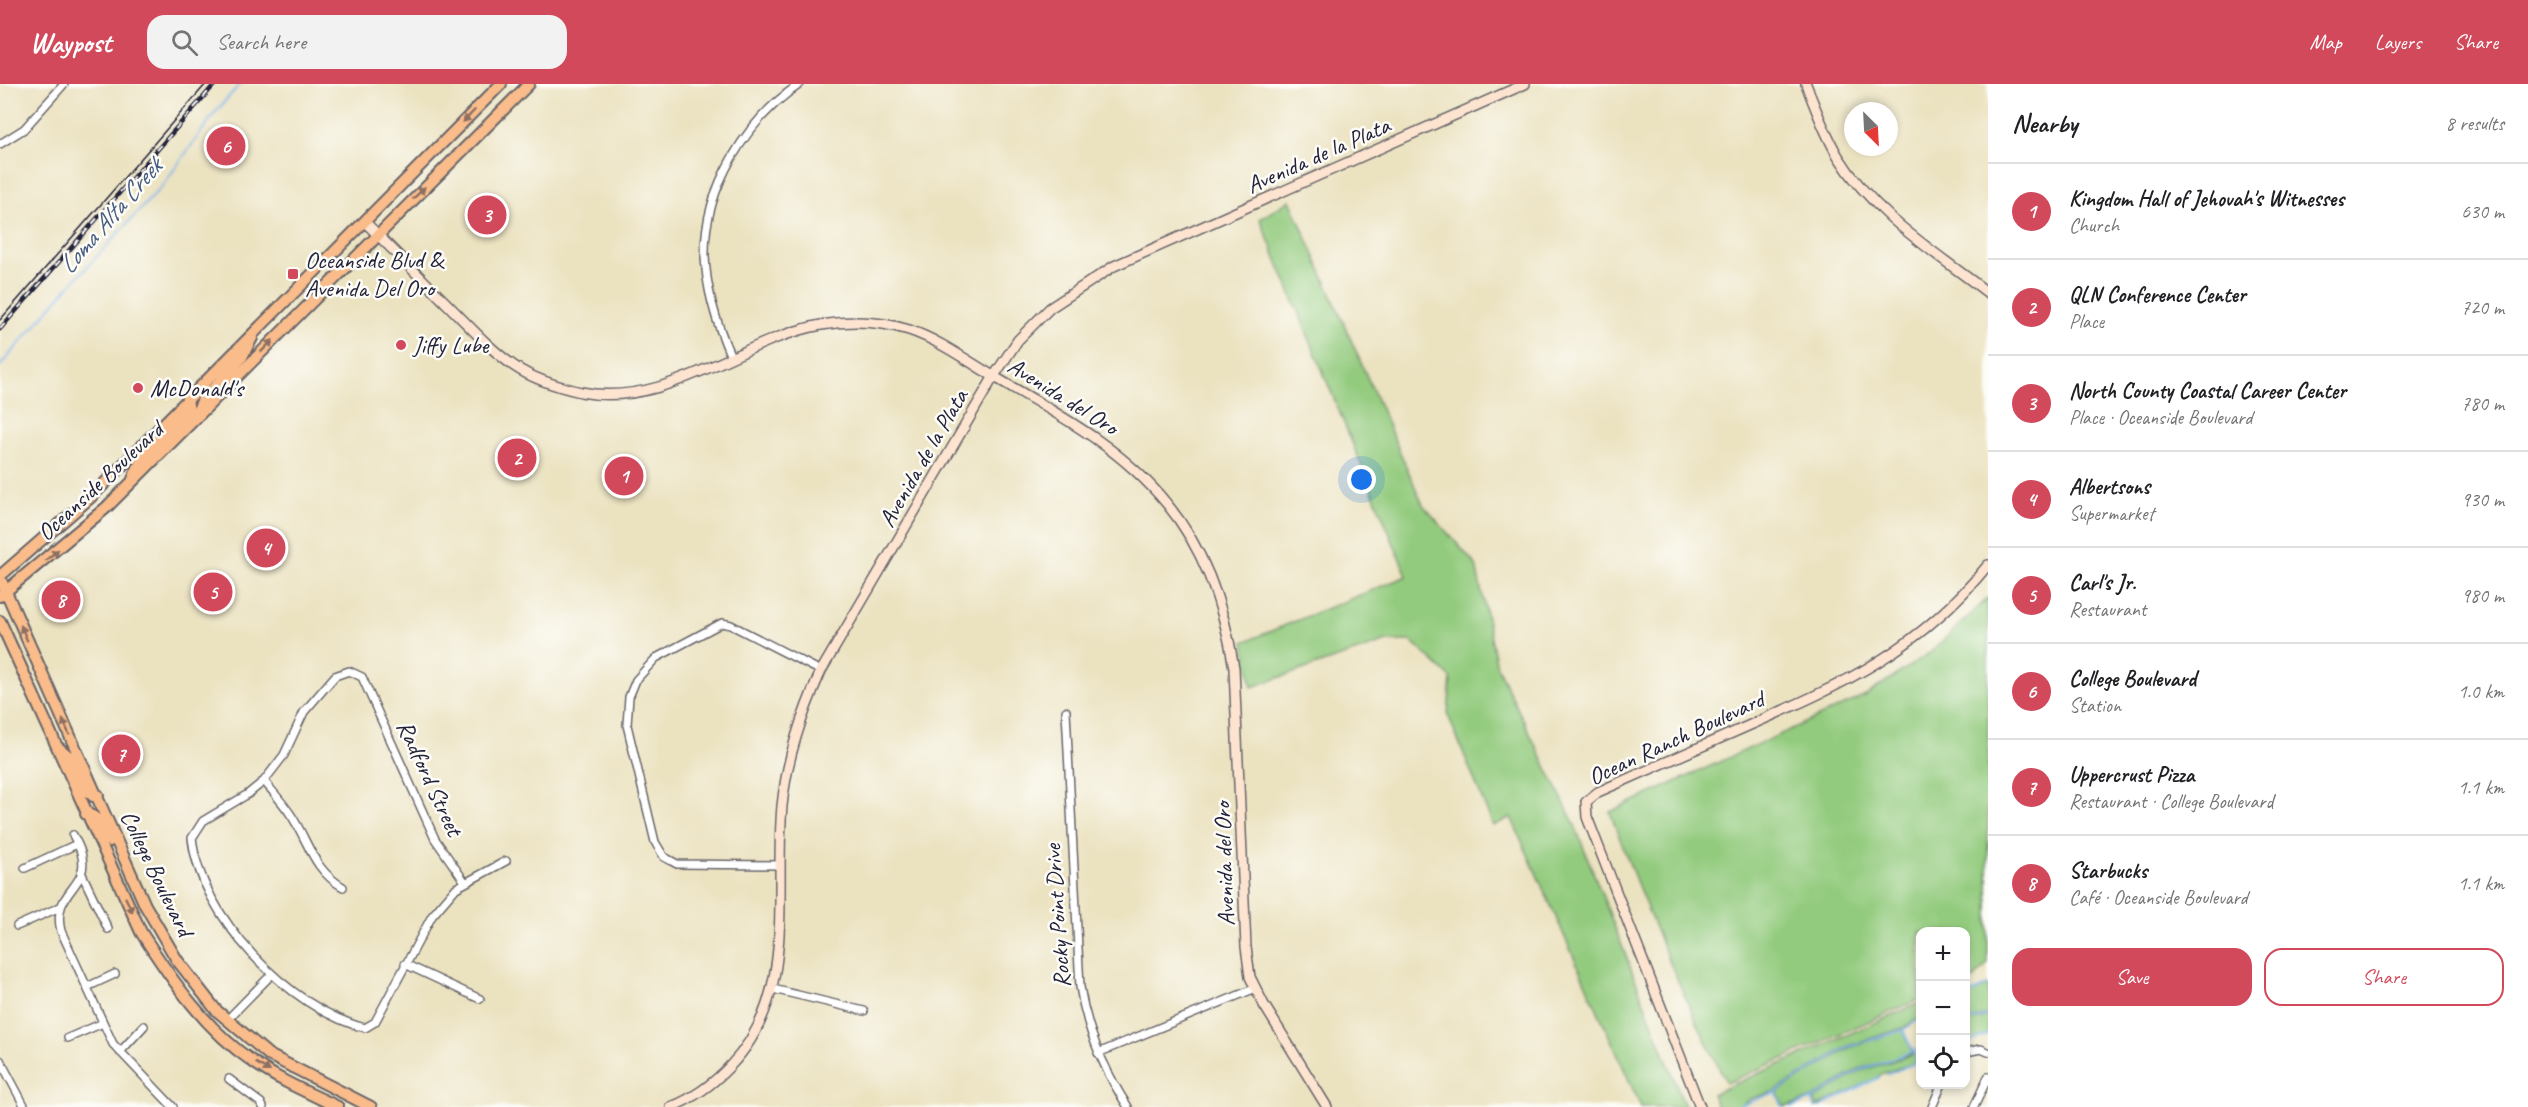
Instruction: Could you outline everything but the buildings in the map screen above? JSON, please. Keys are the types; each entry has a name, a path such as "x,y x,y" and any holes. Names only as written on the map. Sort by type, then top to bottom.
{"main road":[{"name":"Oceanside Boulevard","path":"0,577 91,497 501,84"},
{"name":"Oceanside Boulevard","path":"3,594 59,550 132,482 528,84"},
{"path":"200,414 198,410 202,401 242,357 258,327"},
{"path":"132,482 141,460 189,411 187,399"},
{"name":"College Boulevard","path":"0,577 3,594 98,795 142,897 177,960 196,987 227,1020 269,1055 370,1107"},
{"name":"College Boulevard","path":"0,621 141,932 181,989 217,1031 252,1061 338,1107"},
{"path":"56,745 71,758 90,795 98,795"},
{"path":"86,814 93,815 99,820 126,876 142,897"},
{"path":"181,989 191,995 209,1015 221,1021 227,1020"},
{"path":"217,1031 232,1033 257,1052 269,1055"}],"street":[{"path":"0,144 24,129 64,84"},
{"path":"731,357 722,336 709,291 705,254 709,222 723,175 740,142 782,98 800,84"},
{"name":"Avenida de la Plata","path":"671,1107 689,1100 717,1080 743,1053 761,1022 773,989 780,921 782,806 788,763 801,715 821,671 994,376 1018,340 1050,308 1114,266 1525,84"},
{"path":"1806,84 1838,155 1859,185 1894,221 1988,293"},
{"name":"Avenida del Oro","path":"365,222 492,348 516,367 550,383 583,392 637,392 665,386 793,332 821,325 856,322 883,324 930,339 1088,432 1134,467 1169,506 1195,547 1228,629 1234,668 1246,947 1250,977 1327,1107"},
{"name":"Ocean Ranch Boulevard","path":"1700,1107 1592,828 1585,809 1586,802 1598,792 1836,687 1876,665 1926,629 1988,565"},
{"path":"780,864 677,864 664,857 655,842 627,725 629,697 636,680 656,658 722,623 731,625 821,671"},
{"name":"Radford Street","path":"264,781 284,755 304,712 335,676 349,671 357,673 367,687 435,839 453,869 465,882"},
{"name":"Rocky Point Drive","path":"1066,711 1078,971 1087,1021 1098,1053 1128,1107"},
{"path":"343,887 328,879 311,856 292,816 264,781 248,794 203,821 192,838 193,854 206,887 225,921 272,974 299,996 354,1026 364,1028 375,1022 432,916 465,882 506,861"},
{"path":"73,835 82,856 81,872 77,884 60,907 58,921 61,931 103,1023 120,1053 173,1107"},
{"path":"25,867 77,844"},
{"path":"81,872 108,929"},
{"path":"17,926 60,907"},
{"path":"405,964 480,999"},
{"path":"87,987 115,974"},
{"path":"227,1020 272,974"},
{"path":"1098,1053 1256,988"},
{"path":"773,989 864,1011"},
{"path":"68,1038 103,1023"},
{"path":"120,1053 144,1026"},
{"path":"1970,1051 1981,1049 1988,1052"},
{"path":"0,1060 25,1107"},
{"path":"1974,1107 1988,1077"},
{"path":"229,1079 260,1106"},
{"path":"1932,1107 1940,1089"}],"green space":[{"path":"1290,200 1423,505 1476,565 1497,667 1574,823 1685,1107 1641,1107 1511,817 1493,826 1448,715 1451,678 1411,641 1387,641 1252,687 1244,642 1407,576 1260,219"},
{"path":"1988,598 1988,963 1970,982 1970,927 1916,927 1916,1001 1727,1083 1664,949 1610,812 1866,695 1931,652"},
{"path":"1988,986 1988,1014 1970,1020 1970,994"},
{"path":"1916,1005 1916,1020 1903,1028 1848,1046 1776,1091 1750,1099 1738,1107 1717,1107 1712,1094"},
{"path":"1988,1016 1988,1034 1970,1042 1970,1022"},
{"path":"1903,1030 1913,1053 1859,1069 1811,1099 1784,1107 1777,1092 1849,1048"},
{"path":"1914,1054 1916,1058 1916,1063 1881,1074 1876,1079 1816,1107 1813,1100 1860,1071"}],"waterway":[{"name":"Loma Alta Creek","path":"0,366 62,294 163,185 214,114 240,84"},
{"path":"1970,994 1988,985"},
{"path":"1970,1021 1988,1015"},
{"path":"1739,1106 1776,1092 1848,1047 1903,1030 1916,1022"},
{"path":"1903,1030 1916,1058"},
{"path":"1970,1042 1988,1034"},
{"path":"1791,1107 1811,1100 1860,1070 1916,1050"},
{"path":"1886,1075 1916,1063"},
{"path":"1820,1107 1880,1077"},
{"path":"1776,1092 1783,1107"},
{"path":"1811,1100 1815,1107"}],"tram line":[{"path":"0,320 206,84"}],"railway":[{"path":"0,329 215,84"}],"place":[{"name":"College Boulevard","path":"226,146"},
{"name":"North County Coastal Career Center","path":"487,215"},
{"name":"Oceanside Blvd & Avenida Del Oro","path":"293,274"},
{"name":"Jiffy Lube","path":"401,345"},
{"name":"McDonald's","path":"138,388"},
{"name":"QLN Conference Center","path":"517,458"},
{"name":"Kingdom Hall of Jehovah's Witnesses","path":"624,476"},
{"name":"Albertsons","path":"266,548"},
{"name":"Carl's Jr.","path":"213,592"},
{"name":"Starbucks","path":"61,600"},
{"name":"Uppercrust Pizza","path":"121,754"}]}
